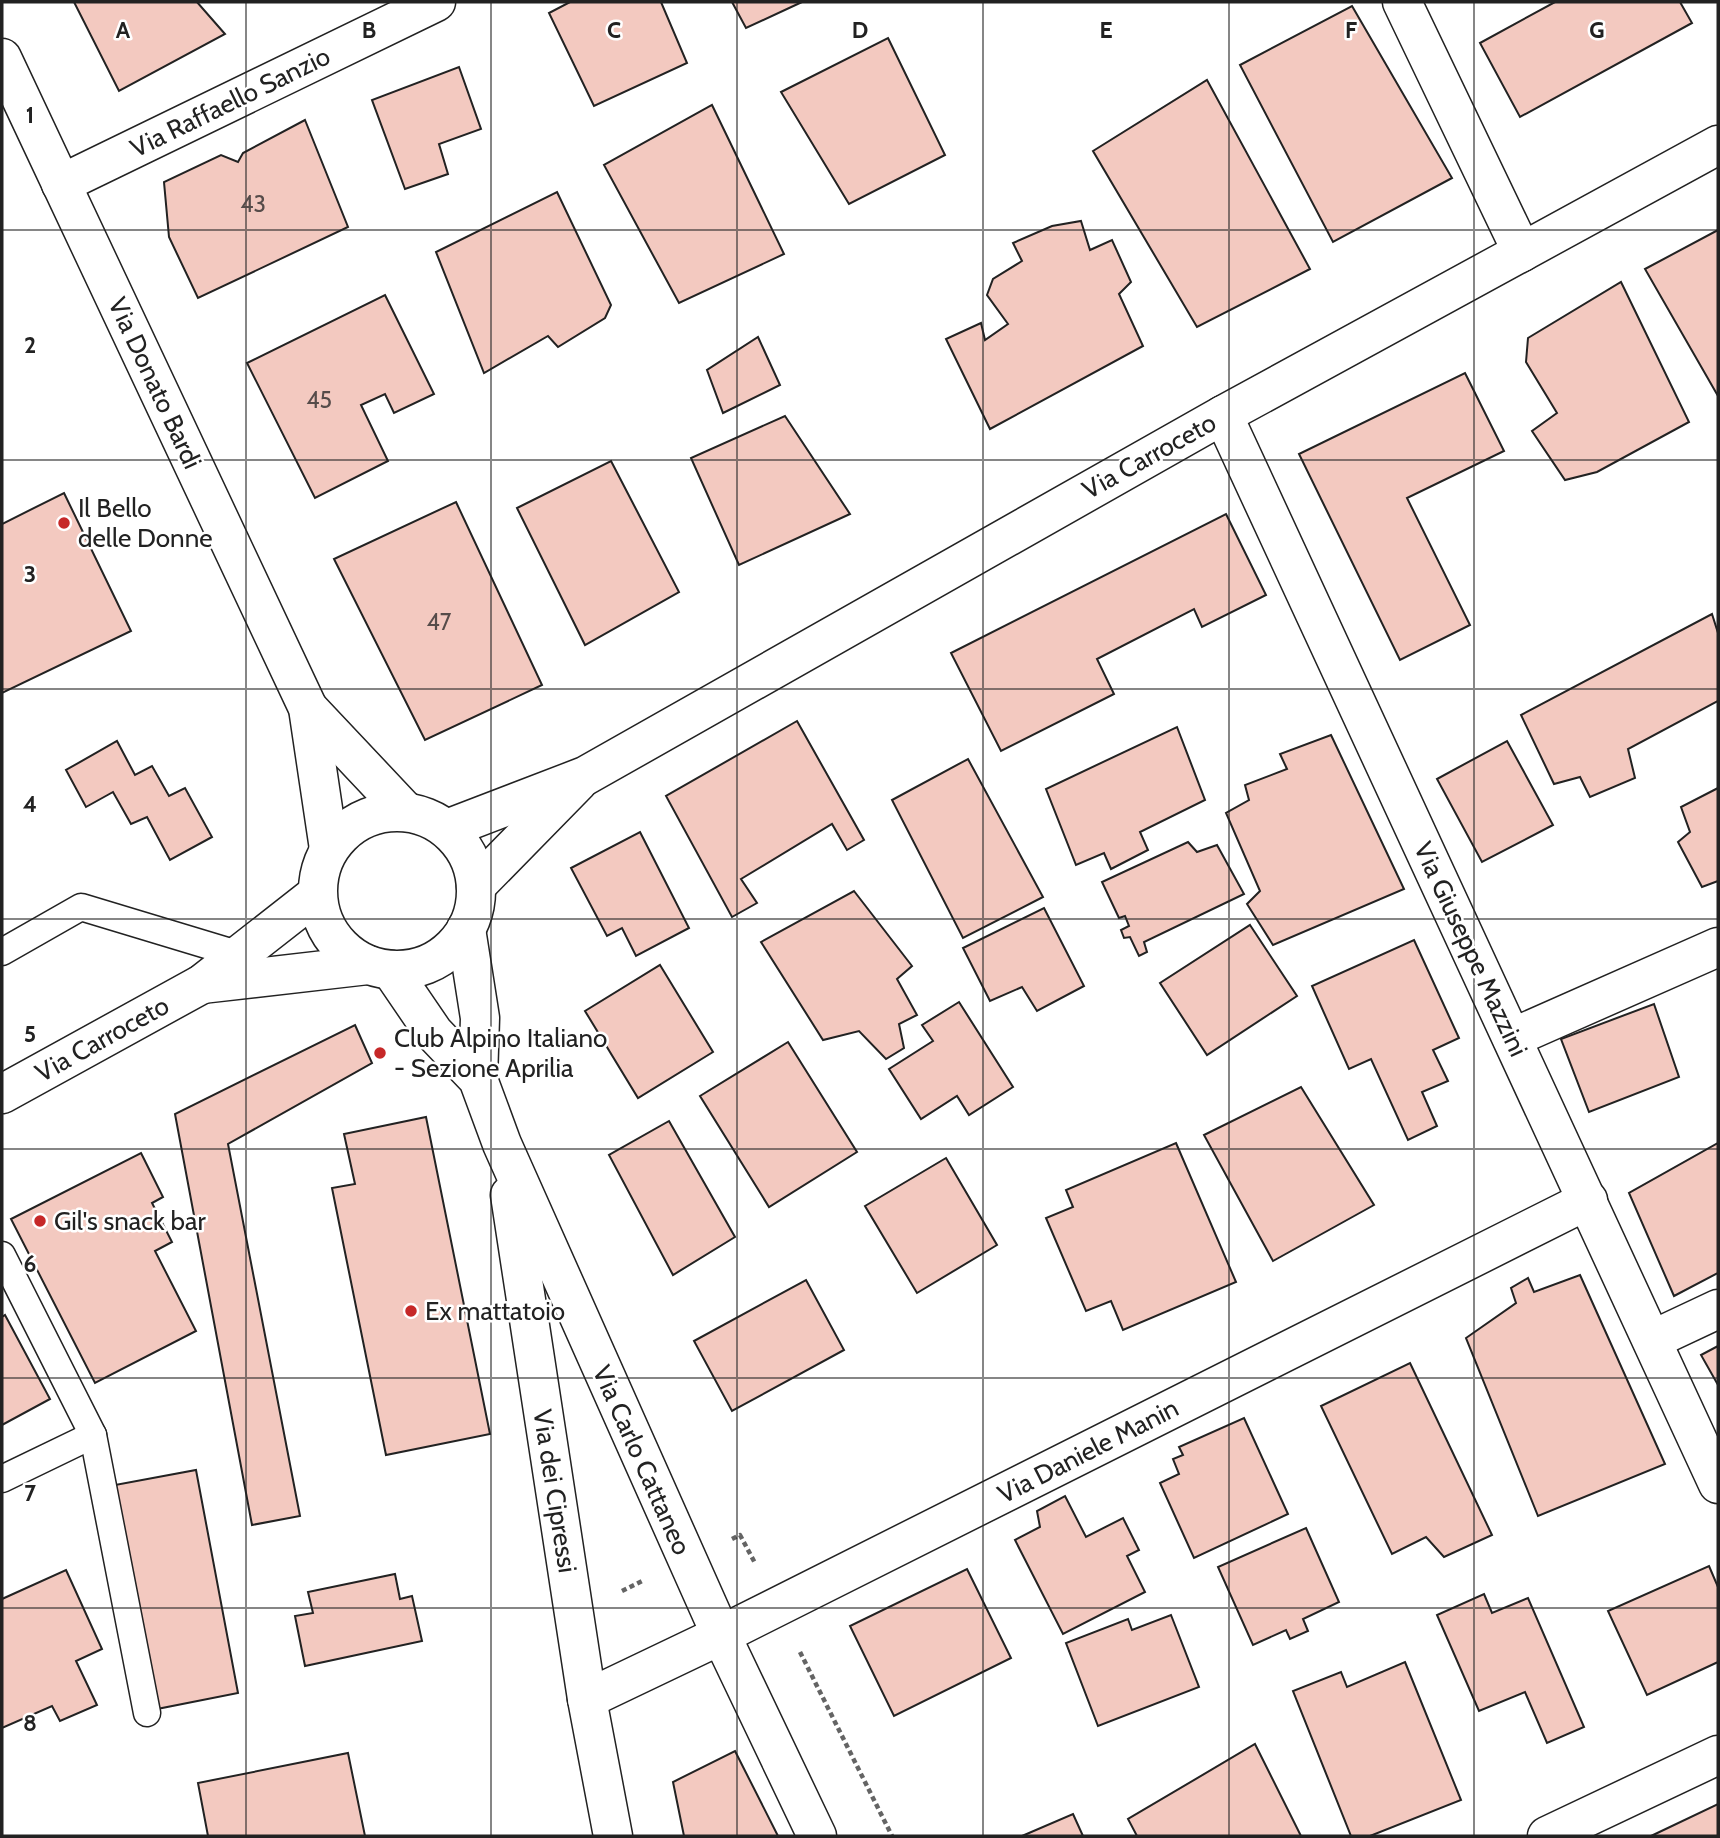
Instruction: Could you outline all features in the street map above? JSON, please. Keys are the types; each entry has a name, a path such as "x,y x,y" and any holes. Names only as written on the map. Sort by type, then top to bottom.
{"street":[{"name":"Via Raffaello Sanzio","path":"61,184 436,2"},
{"path":"1402,2 1522,252"},
{"name":"Via Donato Bardi","path":"2,58 308,708 329,849"},
{"name":"Via Carroceto","path":"447,829 584,776 1223,415 1718,145"},
{"name":"Via Giuseppe Mazzini","path":"1223,415 1718,1484"},
{"name":"Via Donato Bardi","path":"308,708 406,812"},
{"name":"Via Carroceto","path":"476,886 584,776"},
{"path":"384,812 406,812 427,818 447,829 462,845 472,864 476,886 474,908 466,929 454,947 435,960 414,969 379,967 348,954 332,937 321,917 317,894 320,871 329,849 343,832 363,819 384,812"},
{"name":"Via Carroceto","path":"2,1094 202,984 317,894"},
{"name":"Via Carlo Cattaneo","path":"466,929 480,1018 478,1079 502,1144 720,1635 817,1836"},
{"path":"1512,1038 1718,947"},
{"name":"Via Carroceto","path":"202,984 379,967"},
{"name":"Via Carlo Cattaneo","path":"379,967 434,1033 478,1079"},
{"name":"Via dei Cipressi","path":"502,1144 587,1699 613,1836"},
{"name":"Via Daniele Manin","path":"587,1699 1588,1200"},
{"path":"1652,1340 1718,1310"},
{"path":"1547,1836 1718,1755"}],"lane":[{"path":"2,952 81,908 240,955"},
{"path":"2,1255 93,1435 147,1713"},
{"path":"2,1479 93,1435"}],"building":[{"path":"74,2 197,2 225,34 119,91"},
{"path":"570,2 661,2 687,63 594,106 549,13"},
{"path":"732,2 802,2 746,28"},
{"path":"1555,2 1680,2 1692,23 1520,117 1480,43"},
{"path":"1352,6 1452,178 1333,242 1240,65"},
{"path":"888,38 945,155 849,204 781,92"},
{"path":"459,67 481,129 439,144 448,174 405,189 372,100"},
{"path":"1207,80 1310,269 1197,327 1093,151"},
{"path":"712,105 784,254 679,303 604,165"},
{"path":"305,120 348,227 198,298 169,237 164,182 221,155 238,162 243,153"},
{"path":"557,192 611,305 605,318 558,347 548,336 484,373 436,252"},
{"path":"1081,221 1090,250 1112,240 1131,282 1119,294 1143,346 990,429 946,339 981,323 985,340 1008,324 987,295 993,279 1022,261 1013,243 1052,226"},
{"path":"1718,230 1718,396 1645,269"},
{"path":"1621,282 1689,422 1597,472 1565,480 1532,431 1557,413 1526,362 1528,338"},
{"path":"385,295 434,394 394,413 385,394 361,405 388,461 315,498 247,363"},
{"path":"758,337 780,385 723,413 707,370"},
{"path":"1465,373 1504,451 1407,498 1470,625 1400,660 1299,454"},
{"path":"785,416 850,514 739,565 691,458"},
{"path":"611,461 679,592 585,645 517,508"},
{"path":"64,493 131,631 2,693 2,524"},
{"path":"456,502 542,685 425,740 334,559"},
{"path":"1226,514 1266,595 1202,627 1194,609 1097,659 1114,694 1001,751 951,653"},
{"path":"1712,614 1718,633 1718,701 1628,749 1635,778 1590,797 1580,777 1554,784 1521,715"},
{"path":"797,721 864,840 847,850 832,824 741,879 757,903 732,917 666,796"},
{"path":"1177,727 1205,800 1140,832 1148,850 1111,869 1104,853 1076,865 1046,789"},
{"path":"1331,735 1404,889 1273,945 1247,904 1260,891 1226,813 1249,800 1245,785 1287,769 1280,754"},
{"path":"117,741 135,775 152,766 169,796 185,788 212,837 170,860 147,817 131,824 113,792 86,807 66,770"},
{"path":"1507,741 1553,825 1482,862 1437,779"},
{"path":"968,759 1043,897 963,938 892,800"},
{"path":"1718,788 1718,881 1702,887 1678,842 1690,832 1681,807"},
{"path":"640,832 689,928 636,956 622,928 607,936 571,868"},
{"path":"1188,842 1197,852 1217,845 1244,894 1144,942 1147,952 1139,956 1130,937 1124,938 1121,930 1129,926 1125,916 1119,918 1102,882"},
{"path":"854,891 912,966 897,979 917,1015 899,1024 904,1048 886,1059 859,1031 823,1040 761,942"},
{"path":"1044,908 1084,986 1037,1011 1022,987 990,1001 963,948"},
{"path":"1250,925 1297,996 1207,1055 1160,983"},
{"path":"1414,940 1459,1038 1433,1050 1448,1081 1422,1092 1437,1126 1408,1140 1371,1059 1349,1069 1312,986"},
{"path":"660,965 713,1052 638,1098 585,1011"},
{"path":"959,1002 1013,1087 969,1115 957,1096 921,1119 889,1069 933,1041 922,1025"},
{"path":"1654,1004 1679,1077 1589,1112 1561,1039"},
{"path":"355,1025 372,1063 228,1144 300,1516 252,1525 175,1114"},
{"path":"788,1042 857,1152 769,1207 700,1096"},
{"path":"1301,1087 1374,1205 1273,1261 1204,1135"},
{"name":"Ex mattatoio","path":"426,1117 490,1434 386,1455 332,1188 355,1184 344,1134"},
{"path":"669,1121 735,1237 673,1275 609,1155"},
{"path":"1176,1143 1236,1282 1123,1330 1111,1301 1086,1311 1046,1218 1073,1207 1066,1190"},
{"path":"1718,1143 1718,1273 1674,1296 1629,1193"},
{"path":"141,1153 163,1197 152,1203 172,1242 155,1251 196,1331 95,1383 11,1219"},
{"path":"946,1158 997,1245 917,1293 865,1206"},
{"path":"1580,1275 1665,1464 1538,1516 1466,1338 1516,1303 1511,1288 1528,1278 1534,1292"},
{"path":"806,1280 844,1350 732,1411 694,1341"},
{"path":"5,1315 50,1399 2,1425 2,1317"},
{"path":"1718,1346 1718,1385 1701,1355"},
{"path":"1410,1363 1492,1535 1444,1557 1426,1537 1392,1554 1321,1406"},
{"path":"1244,1418 1288,1514 1194,1558 1160,1483 1179,1474 1173,1459 1183,1455 1179,1447"},
{"path":"196,1470 238,1693 157,1709 115,1485"},
{"path":"1065,1496 1086,1537 1123,1518 1139,1550 1127,1556 1145,1592 1063,1634 1015,1540 1040,1527 1037,1511"},
{"path":"1306,1528 1339,1602 1303,1619 1308,1631 1290,1639 1286,1630 1253,1645 1218,1567"},
{"path":"1709,1566 1718,1587 1718,1662 1647,1695 1608,1611"},
{"path":"967,1569 1011,1658 894,1716 850,1626"},
{"path":"66,1570 102,1649 76,1661 97,1705 60,1721 52,1706 2,1728 2,1599"},
{"path":"395,1574 400,1599 412,1596 422,1641 305,1666 295,1616 313,1613 308,1592"},
{"path":"1484,1594 1492,1613 1528,1598 1584,1727 1547,1743 1525,1692 1479,1711 1437,1615"},
{"path":"1171,1615 1199,1687 1098,1726 1066,1643 1128,1619 1132,1630"},
{"path":"1405,1662 1461,1800 1370,1836 1351,1836 1293,1691 1341,1672 1347,1687"},
{"path":"1255,1744 1301,1836 1137,1836 1128,1819"},
{"path":"735,1751 778,1836 684,1836 673,1782"},
{"path":"348,1753 365,1836 208,1836 198,1783"},
{"path":"1718,1804 1718,1836 1651,1836"},
{"path":"1073,1814 1083,1836 1022,1836"}],"place":[{"name":"Il Bello delle Donne","path":"64,523"},
{"name":"Club Alpino Italiano - Sezione Aprilia","path":"380,1053"},
{"name":"Gil's snack bar","path":"40,1221"},
{"name":"Ex mattatoio","path":"411,1311"}]}
